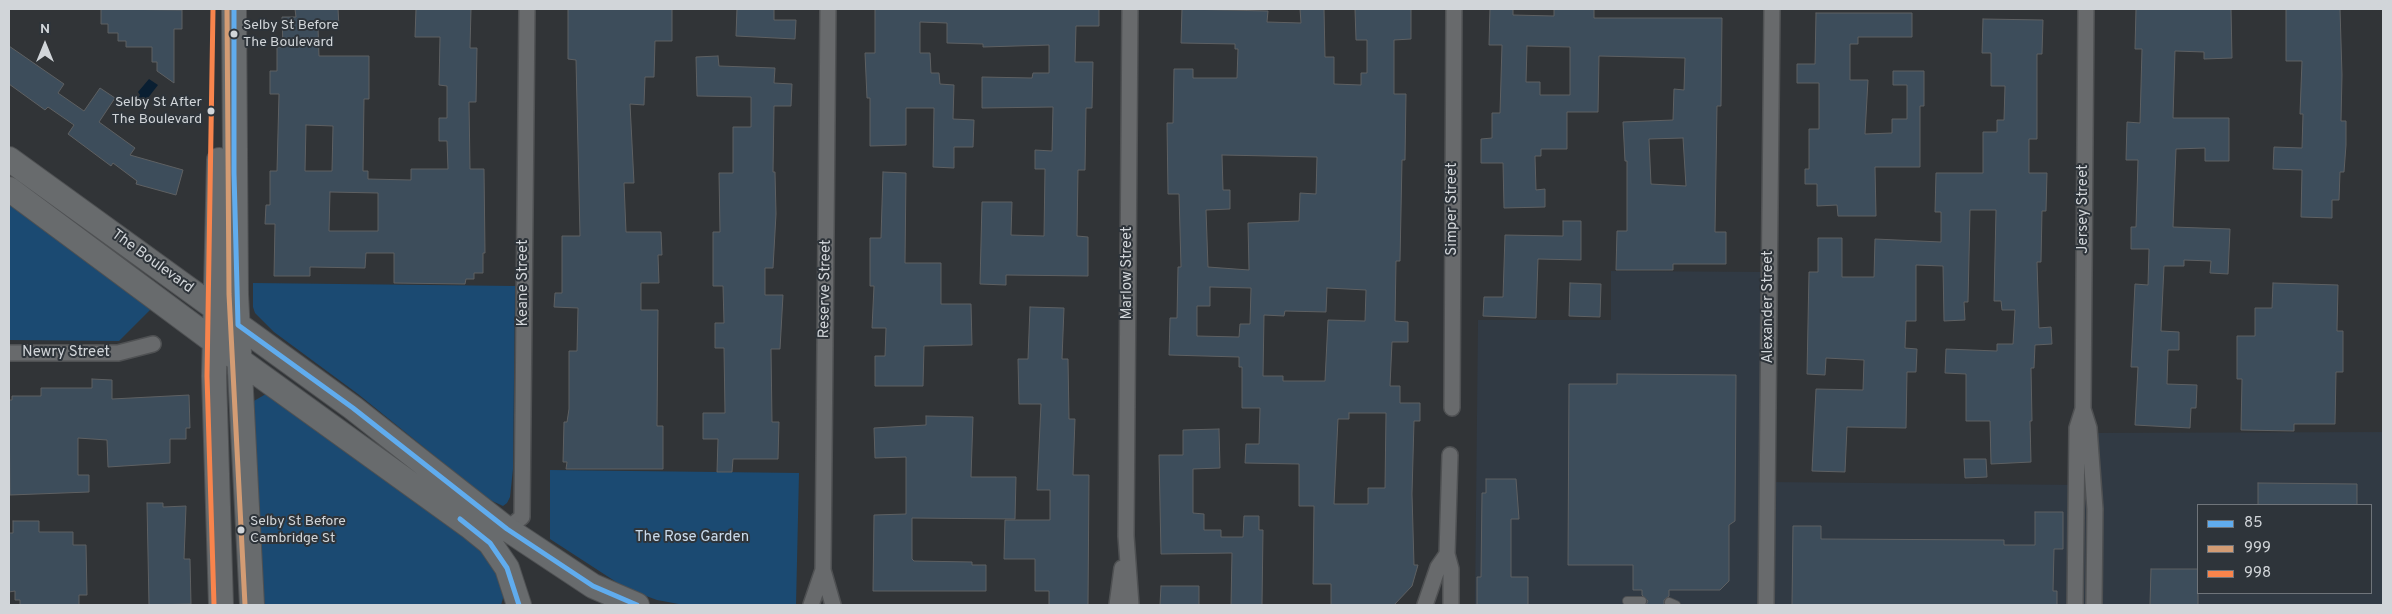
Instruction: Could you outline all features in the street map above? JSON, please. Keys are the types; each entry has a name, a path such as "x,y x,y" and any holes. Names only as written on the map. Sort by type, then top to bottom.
{"main road":[{"path":"220,9 220,153 215,342 221,605"},
{"path":"234,9 234,173 239,360 252,605"},
{"name":"The Boulevard","path":"9,159 353,408 499,536 519,605"},
{"name":"The Boulevard","path":"9,189 239,360 411,482 499,536 593,586 637,605"}],"street":[{"name":"Keane Street","path":"499,536 522,517 527,9"},
{"name":"Reserve Street","path":"828,9 823,570 833,605"},
{"name":"Marlow Street","path":"1130,9 1126,536 1131,605"},
{"name":"Simper Street","path":"1452,408 1454,9"},
{"name":"Alexander Street","path":"1766,605 1772,9"},
{"name":"Jersey Street","path":"2075,605 2077,428 2083,409 2086,9"},
{"name":"Newry Street","path":"9,353 118,353 152,344"},
{"name":"Jersey Street","path":"2083,409 2089,428 2095,510 2094,605"},
{"path":"1450,455 1447,554 1450,569 1451,605"},
{"name":"Marlow Street","path":"1117,605 1126,536"},
{"path":"1425,605 1438,567 1447,554"},
{"name":"Reserve Street","path":"811,605 823,570"}],"lane":[{"path":"1627,601 1642,601"}],"shaded area":[{"path":"149,79 158,85 144,103 137,99 140,95 138,92"},
{"path":"1611,271 1769,272 1769,482 2082,485 2083,433 2383,432 2383,605 1475,605 1478,320 1611,320"}],"green space":[{"path":"9,199 151,309 119,341 9,340"},
{"path":"253,283 515,286 513,469 510,497 507,503 503,506 488,499 358,394 274,332 255,313 253,307"},
{"path":"266,394 272,395 478,543 495,568 504,595 501,605 261,605 252,402"},
{"name":"The Rose Garden","path":"550,470 799,473 796,605 684,605 657,600 627,589 550,539"}],"building":[{"path":"101,9 182,10 182,29 174,29 174,83 157,71 157,62 152,62 152,47 126,47 126,41 118,41 118,33 108,33 108,24 101,24"},
{"path":"295,9 338,9 339,27 318,28 319,56 369,56 369,99 364,99 363,171 368,171 368,179 411,180 411,169 448,169 447,141 439,141 439,118 447,118 447,86 439,85 440,37 415,37 416,9 471,9 470,48 477,48 476,102 469,102 470,169 484,169 485,253 483,253 483,273 474,273 474,279 466,279 465,284 394,283 394,253 366,253 365,268 310,267 310,276 274,276 275,224 265,224 266,205 270,205 270,171 277,171 279,94 270,94 270,71 277,71 277,47 283,47 282,17 296,17","holes":["306,125 333,126 332,171 305,171","330,192 378,193 378,231 329,231"]},
{"path":"568,9 672,9 672,41 655,41 654,77 645,77 644,105 630,104 634,183 624,183 626,232 661,232 662,255 658,255 659,283 641,283 641,310 658,310 657,426 663,426 663,469 566,469 567,462 563,462 564,422 567,422 569,409 569,351 577,351 578,308 554,307 555,293 562,293 562,236 580,236 576,60 568,59"},
{"path":"737,9 774,9 774,20 796,20 795,39 736,36"},
{"path":"875,9 1099,9 1099,26 1076,26 1075,62 1093,62 1092,108 1086,108 1085,170 1078,170 1077,236 1088,237 1088,276 1006,275 1006,285 980,284 982,202 1012,202 1011,235 1044,236 1045,169 1035,169 1035,150 1052,151 1053,107 982,108 982,77 1032,78 1033,73 1049,73 1049,45 983,47 983,44 947,43 947,23 920,22 920,53 930,53 931,73 939,73 940,84 954,85 953,119 974,120 973,147 954,147 954,168 933,167 934,108 906,108 906,145 870,146 870,98 867,98 865,53 875,53"},
{"path":"1182,9 1268,11 1267,22 1301,23 1300,9 1324,9 1325,57 1334,57 1334,84 1361,85 1361,73 1367,73 1367,40 1356,40 1355,9 1411,9 1411,39 1394,40 1394,94 1406,94 1405,160 1402,160 1400,261 1396,261 1395,321 1408,322 1408,342 1392,342 1390,386 1400,386 1400,403 1420,403 1420,421 1414,421 1412,494 1414,565 1418,565 1412,586 1394,605 1331,605 1331,584 1313,584 1314,506 1299,506 1299,464 1245,463 1246,444 1259,444 1260,408 1242,408 1242,367 1239,367 1239,357 1169,355 1170,318 1177,318 1178,267 1181,267 1179,194 1168,194 1167,123 1173,123 1174,69 1193,69 1193,78 1237,78 1238,49 1235,49 1235,44 1181,43","holes":["1222,155 1317,157 1316,194 1300,193 1299,221 1248,223 1249,270 1208,267 1206,210 1230,209 1230,190 1223,190","1210,287 1251,288 1250,324 1240,324 1239,337 1197,336 1197,306 1210,306","1327,288 1366,290 1365,321 1328,320 1325,381 1283,381 1283,376 1263,376 1264,315 1284,316 1285,311 1326,312","1349,413 1386,413 1385,488 1368,488 1368,504 1334,504 1338,419 1349,419"]},
{"path":"1490,9 1513,9 1513,15 1554,16 1554,9 1594,9 1594,18 1722,18 1721,106 1717,106 1715,232 1726,232 1726,264 1673,264 1673,270 1616,270 1617,231 1627,231 1627,161 1625,161 1623,122 1673,120 1674,89 1684,90 1685,58 1599,56 1598,112 1567,112 1567,149 1541,149 1541,156 1535,156 1536,190 1545,189 1545,207 1504,208 1503,163 1481,163 1481,139 1492,138 1492,113 1500,113 1502,45 1489,45","holes":["1527,46 1570,47 1570,95 1540,95 1540,82 1526,82","1683,138 1686,186 1651,184 1649,139"]},
{"path":"2136,9 2231,9 2232,58 2204,59 2204,52 2175,51 2173,118 2229,118 2229,161 2205,161 2205,148 2176,149 2173,227 2230,229 2228,274 2210,273 2211,261 2184,260 2184,266 2164,266 2161,331 2179,332 2179,350 2168,350 2167,384 2197,385 2196,408 2191,408 2190,428 2135,425 2138,367 2131,367 2135,284 2148,285 2149,249 2131,249 2131,227 2136,227 2138,160 2126,160 2127,122 2140,123 2142,49 2135,49"},
{"path":"2286,9 2340,9 2341,121 2346,121 2346,145 2344,172 2340,172 2339,200 2332,200 2332,218 2301,217 2302,170 2273,169 2274,147 2302,148 2303,114 2300,114 2302,61 2286,61"},
{"path":"1816,13 1912,13 1912,37 1858,37 1858,44 1850,44 1850,80 1868,80 1865,134 1892,133 1892,119 1907,119 1907,85 1893,85 1893,71 1924,71 1924,106 1920,106 1920,167 1875,167 1876,216 1838,216 1837,205 1817,206 1817,184 1805,184 1805,169 1809,169 1809,129 1819,129 1819,83 1797,83 1797,64 1815,64"},
{"path":"1983,19 2043,20 2042,54 2037,54 2037,139 2029,139 2029,173 2047,173 2046,211 2042,211 2041,262 2037,262 2039,328 2051,327 2052,344 2035,345 2034,368 2031,368 2031,462 1991,464 1990,421 1966,421 1966,374 1945,373 1946,349 1997,351 1997,344 2013,344 2015,310 2002,310 2001,301 1994,301 1996,210 1970,210 1968,302 1964,302 1965,320 1944,321 1943,266 1916,265 1916,321 1906,321 1905,348 1917,349 1916,372 1907,372 1906,428 1847,427 1845,472 1812,471 1816,389 1863,390 1864,360 1826,358 1825,375 1807,374 1809,272 1818,272 1818,238 1842,238 1842,277 1874,277 1875,239 1941,242 1941,212 1935,212 1936,173 1983,173 1983,132 1997,132 1997,120 2004,120 2005,86 1991,86 1991,53 1982,53"},
{"path":"9,46 64,84 58,93 84,111 100,88 115,98 99,122 135,148 130,155 183,170 176,195 136,184 137,181 113,163 111,166 68,134 74,125 48,107 45,110 9,84"},
{"path":"718,56 719,66 775,68 774,83 792,84 791,106 774,106 773,172 775,172 776,214 773,268 765,268 765,295 783,295 780,349 771,349 772,422 779,422 778,459 733,459 732,472 717,472 718,439 703,439 703,413 725,413 724,348 715,348 715,323 724,323 723,286 713,286 713,232 720,232 719,173 733,173 733,127 751,127 751,97 697,96 696,57"},
{"path":"883,172 906,173 905,263 941,263 941,304 971,304 972,345 924,346 923,386 875,386 875,356 885,356 886,328 872,328 874,286 870,286 870,238 881,238"},
{"path":"1563,221 1581,221 1581,260 1538,259 1536,318 1483,316 1484,297 1503,297 1505,235 1563,236"},
{"path":"1570,283 1601,284 1600,317 1569,316"},
{"path":"2273,283 2338,285 2337,331 2343,331 2343,372 2336,372 2335,424 2294,424 2294,431 2241,430 2242,379 2237,379 2237,336 2255,336 2255,308 2272,308"},
{"path":"1030,307 1064,308 1062,359 1068,359 1069,419 1075,419 1073,475 1089,475 1088,605 1049,605 1049,591 1035,591 1035,559 1004,559 1005,520 1050,520 1050,490 1037,490 1041,404 1019,404 1018,359 1028,359"},
{"path":"1617,374 1736,375 1735,521 1729,525 1729,581 1720,590 1669,590 1669,596 1664,600 1664,605 1646,605 1648,601 1642,595 1642,590 1633,590 1633,565 1568,565 1569,384 1617,384"},
{"path":"92,379 112,380 112,399 189,395 190,428 186,428 186,439 170,439 170,463 108,467 107,440 78,438 78,475 89,475 89,492 10,495 9,400 12,400 12,396 41,396 41,388 92,388"},
{"path":"926,416 973,417 971,477 1016,477 1015,519 912,518 912,559 914,561 972,562 972,565 986,565 986,591 873,591 874,515 906,514 906,457 875,458 874,428 926,425"},
{"path":"1219,429 1220,468 1193,469 1193,513 1204,514 1204,530 1221,530 1221,537 1243,537 1244,516 1259,516 1259,530 1263,530 1262,605 1231,605 1232,553 1161,554 1159,455 1183,455 1183,430"},
{"path":"1964,459 1986,459 1987,477 1965,478"},
{"path":"1486,479 1516,479 1519,519 1511,519 1511,577 1528,577 1528,605 1477,605 1477,577 1481,577 1482,493 1486,493"},
{"path":"2258,483 2357,484 2357,504 2258,504"},
{"path":"147,503 163,503 163,507 186,506 184,559 190,559 191,604 149,605"},
{"path":"2035,512 2063,512 2063,549 2054,549 2053,591 2057,591 2057,605 1792,605 1793,526 1821,526 1821,539 2004,540 2004,545 2035,545"},
{"path":"13,521 39,521 39,532 73,532 73,545 86,545 87,595 79,595 79,605 20,605 20,600 15,600 15,591 9,592 9,533 13,533"},
{"path":"2151,569 2197,569 2198,605 2150,605"},
{"path":"1161,586 1199,586 1199,605 1160,605"}],"transit line":[{"name":"998","path":"213,9 207,376 214,605"},
{"name":"999","path":"227,9 229,294 245,605"},
{"name":"85","path":"234,9 234,173 238,325 353,408 507,529 593,586 637,605"},
{"name":"85","path":"460,519 490,543 507,568 519,605"}],"place":[{"name":"Selby St Before The Boulevard","path":"234,34"},
{"name":"Selby St After The Boulevard","path":"211,111"},
{"name":"Selby St Before Cambridge St","path":"241,530"}]}
